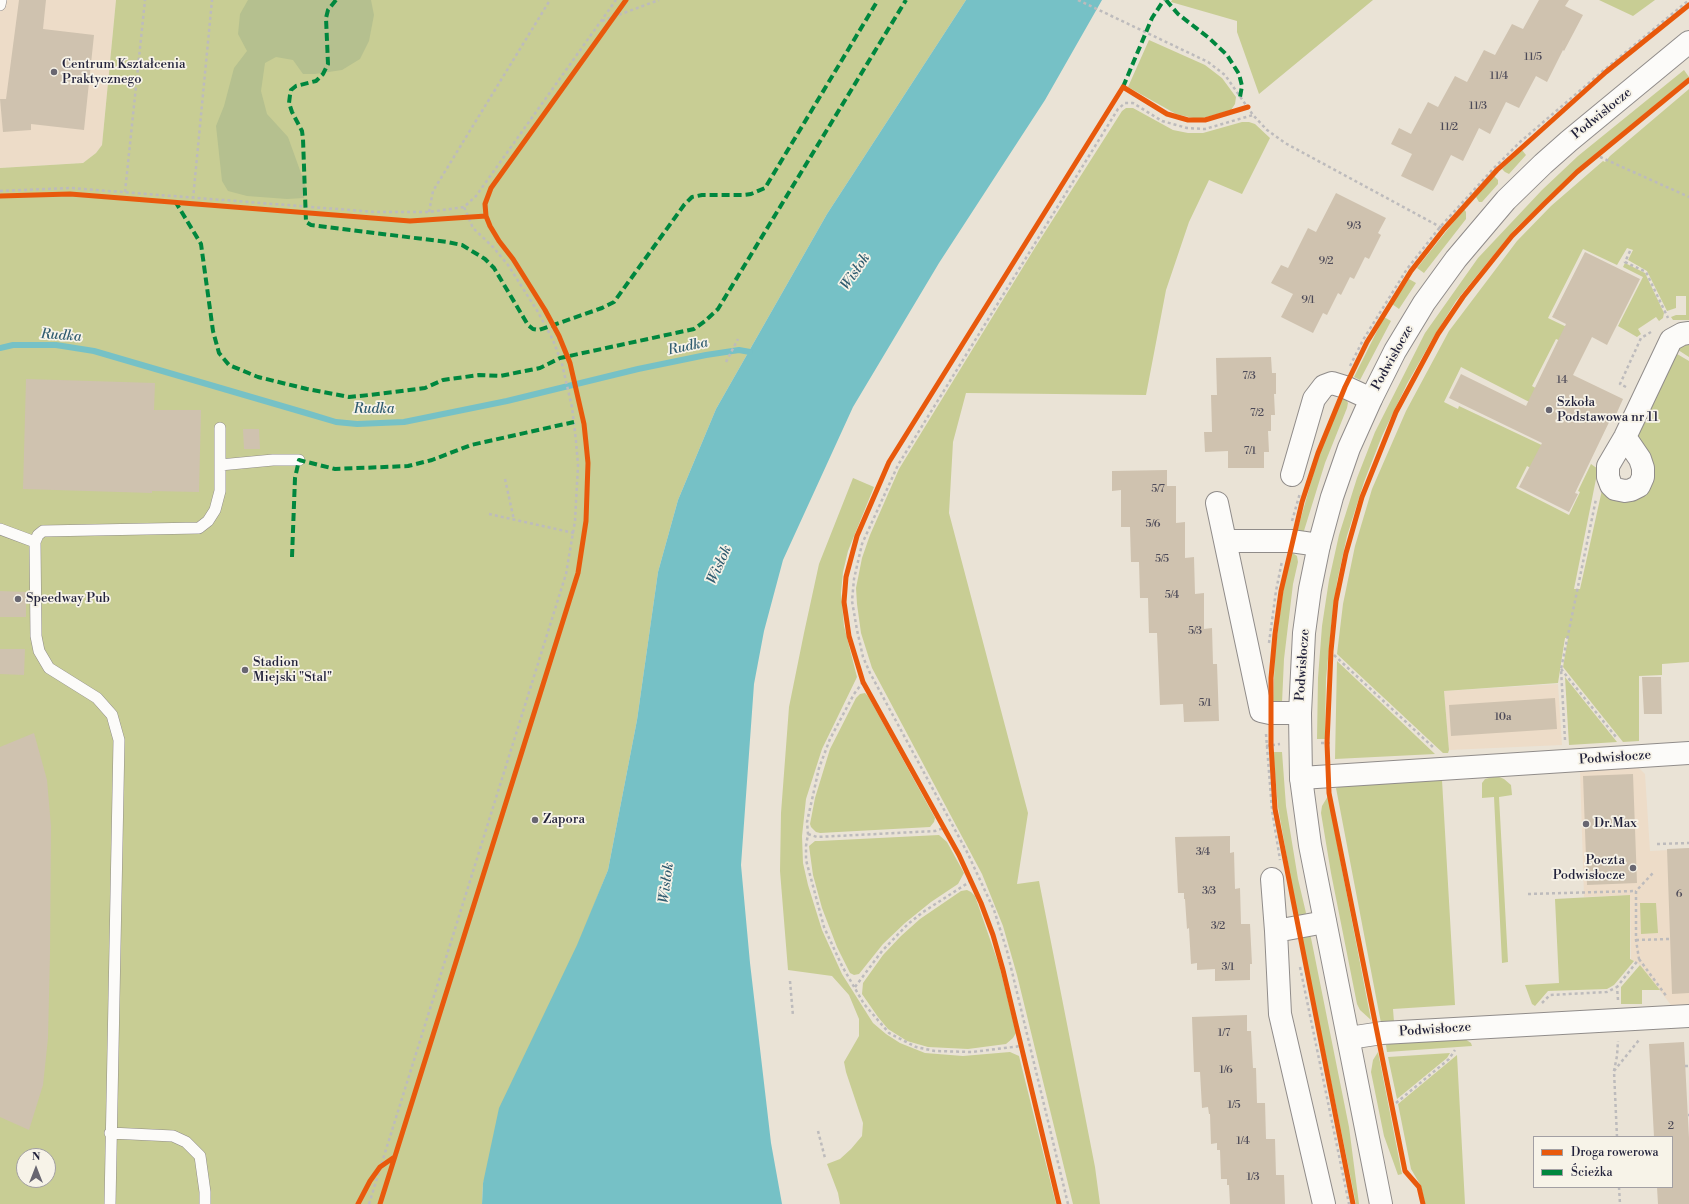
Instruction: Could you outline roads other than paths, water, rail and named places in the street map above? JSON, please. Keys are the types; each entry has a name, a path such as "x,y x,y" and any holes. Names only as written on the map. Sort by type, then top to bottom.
{"street":[{"name":"Podwisłocze","path":"1380,1204 1349,1038 1310,845 1301,778 1300,713 1304,633 1310,589 1319,545 1332,497 1349,448 1371,399 1395,351 1424,304 1456,259 1489,220 1562,146 1689,42"},
{"path":"1625,437 1671,340 1682,334 1680,329"},
{"path":"1300,484 1314,399 1324,386 1332,383 1343,386 1371,399"},
{"path":"1217,503 1252,659 1258,702 1261,711 1268,713 1300,713"},
{"path":"1226,541 1289,541 1319,545"},
{"name":"Podwisłocze","path":"1301,778 1689,753"},
{"path":"1280,869 1276,931 1280,1014 1324,1204"},
{"path":"1276,931 1325,922"},
{"name":"Podwisłocze","path":"1349,1038 1382,1033 1670,1017"}],"lane":[{"path":"0,4 1,0"},
{"path":"110,1204 110,1133 119,740 112,715 97,698 48,668 39,651 36,636 35,542 38,535 43,531 199,528 208,521 215,510 220,491 220,428"},
{"path":"220,465 274,460 299,460"},
{"path":"0,529 35,542"},
{"path":"110,1133 173,1136 186,1142 200,1156 205,1192 205,1204"}],"water":[{"name":"Wisłok","path":"966,0 1102,0 1045,100 939,263 853,407 783,560 764,631 754,684 741,865 750,963 771,1143 782,1204 482,1204 483,1183 499,1108 577,945 608,870 637,720 658,572 678,500 716,409 827,214"}],"waterway":[{"name":"Rudka","path":"0,348 13,345 56,345 94,351 336,422 357,424 404,422 507,401 638,369 706,355 739,350 750,352"}],"place":[{"name":"Centrum Kształcenia Praktycznego","path":"54,72"},
{"name":"Szkoła Podstawowa nr 11","path":"1549,410"},
{"name":"Speedway Pub","path":"18,599"},
{"name":"Stadion Miejski \"Stal\"","path":"245,670"},
{"name":"Zapora","path":"535,820"},
{"name":"Dr.Max","path":"1586,824"},
{"name":"Poczta Podwisłocze","path":"1633,868"}]}
